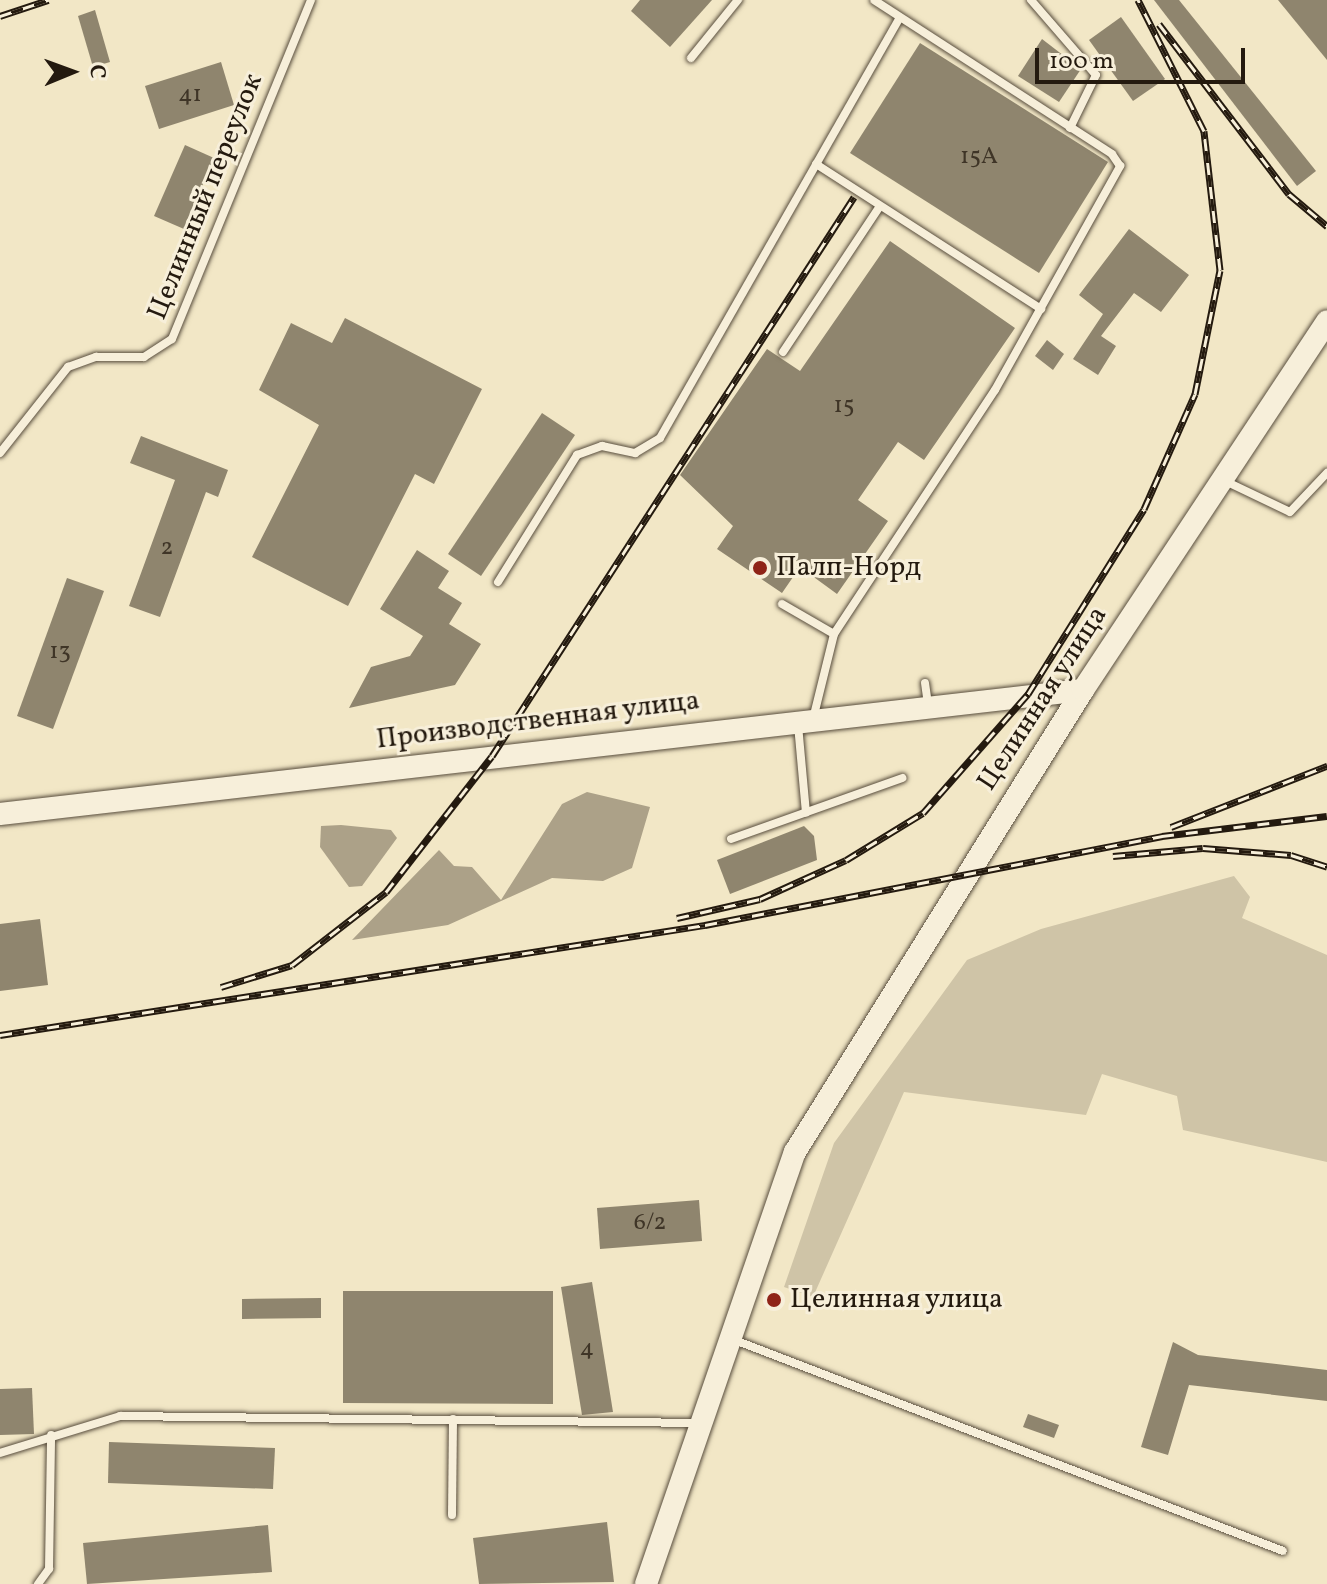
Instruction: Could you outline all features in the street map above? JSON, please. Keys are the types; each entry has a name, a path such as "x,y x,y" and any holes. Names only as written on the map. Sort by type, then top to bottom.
{"street":[{"name":"Целинная улица","path":"646,1584 728,1337 795,1152 1083,690 1327,321"},
{"name":"Производственная улица","path":"0,814 928,705 1083,690"}],"lane":[{"name":"Целинный переулок","path":"0,453 68,367 96,357 144,357 172,339 311,0"},
{"path":"691,58 738,0"},
{"path":"806,813 805,720 834,634 1041,309 1120,166 1070,128 874,0"},
{"path":"1031,0 1096,75 1070,128"},
{"path":"498,582 577,455 602,446 635,453 660,438 900,18"},
{"path":"816,164 1041,309"},
{"path":"783,352 880,206"},
{"path":"1222,480 1290,512 1327,473"},
{"path":"782,604 834,634"},
{"path":"925,683 928,705"},
{"path":"731,839 902,778"},
{"path":"728,1337 1283,1551"},
{"path":"0,1453 120,1416 699,1423"},
{"path":"452,1515 453,1419"},
{"path":"38,1584 49,1569 51,1435"}],"shaded area":[{"path":"587,792 650,807 632,868 603,881 552,878 448,925 352,940 439,850 454,866 472,867 501,900 562,804"},
{"path":"321,826 391,830 397,838 362,886 349,887 320,847"},
{"path":"1234,876 1250,897 1242,918 1327,955 1327,1162 1183,1130 1177,1096 1102,1074 1086,1115 904,1092 813,1297 784,1287 834,1143 967,960 1041,929"}],"building":[{"path":"640,0 712,0 670,47 631,11"},
{"path":"1154,0 1179,0 1316,171 1297,186"},
{"path":"1278,0 1327,0 1327,60"},
{"path":"95,10 110,62 93,67 78,16"},
{"path":"1121,17 1165,79 1133,101 1089,40"},
{"path":"1042,39 1081,69 1059,102 1018,76"},
{"path":"920,43 1108,162 1039,273 850,153"},
{"path":"221,62 234,105 159,129 145,86"},
{"path":"185,145 214,158 184,229 154,216"},
{"path":"1129,229 1189,275 1161,312 1134,293 1101,336 1116,346 1098,375 1073,359 1103,314 1079,295"},
{"path":"890,241 1015,328 924,460 898,442 858,500 888,521 837,594 800,567 782,593 717,549 733,526 680,475 767,349 800,371"},
{"path":"345,318 482,389 434,484 415,474 348,606 252,557 319,425 259,390 291,323 332,343"},
{"path":"1047,340 1064,354 1053,370 1035,356"},
{"path":"542,413 575,435 481,576 448,554"},
{"path":"141,436 228,470 218,497 206,492 160,617 129,606 175,480 130,463"},
{"path":"417,550 449,571 438,588 462,603 449,624 481,644 455,685 349,708 371,667 410,656 423,636 380,609"},
{"path":"67,578 104,591 53,729 17,716"},
{"path":"804,826 814,836 817,860 730,894 717,860"},
{"path":"40,919 48,985 0,991 0,924"},
{"path":"699,1200 702,1241 600,1249 597,1208"},
{"path":"592,1282 613,1412 582,1415 561,1287"},
{"path":"343,1291 553,1291 553,1404 343,1403"},
{"path":"321,1298 321,1318 242,1319 242,1299"},
{"path":"1173,1342 1198,1355 1327,1370 1327,1401 1189,1385 1168,1455 1141,1447"},
{"path":"32,1388 34,1434 0,1435 0,1389"},
{"path":"1028,1414 1059,1425 1054,1438 1023,1427"},
{"path":"109,1442 275,1448 273,1489 108,1483"},
{"path":"607,1522 614,1582 479,1584 473,1538"},
{"path":"268,1525 272,1572 87,1584 83,1543"}],"railway":[{"path":"0,16 48,0"},
{"path":"677,918 760,899 846,860 923,813 1028,694 1144,509 1195,394 1220,270 1204,131 1138,0"},
{"path":"1159,24 1289,194 1327,226"},
{"path":"221,987 292,965 386,892 492,756 854,197"},
{"path":"1171,827 1327,766"},
{"path":"0,1035 705,925 1162,836 1327,816"},
{"path":"1113,856 1203,848 1291,855 1327,867"}],"place":[{"name":"Палп-Норд","path":"760,568"},
{"name":"Целинная улица","path":"774,1300"}]}
